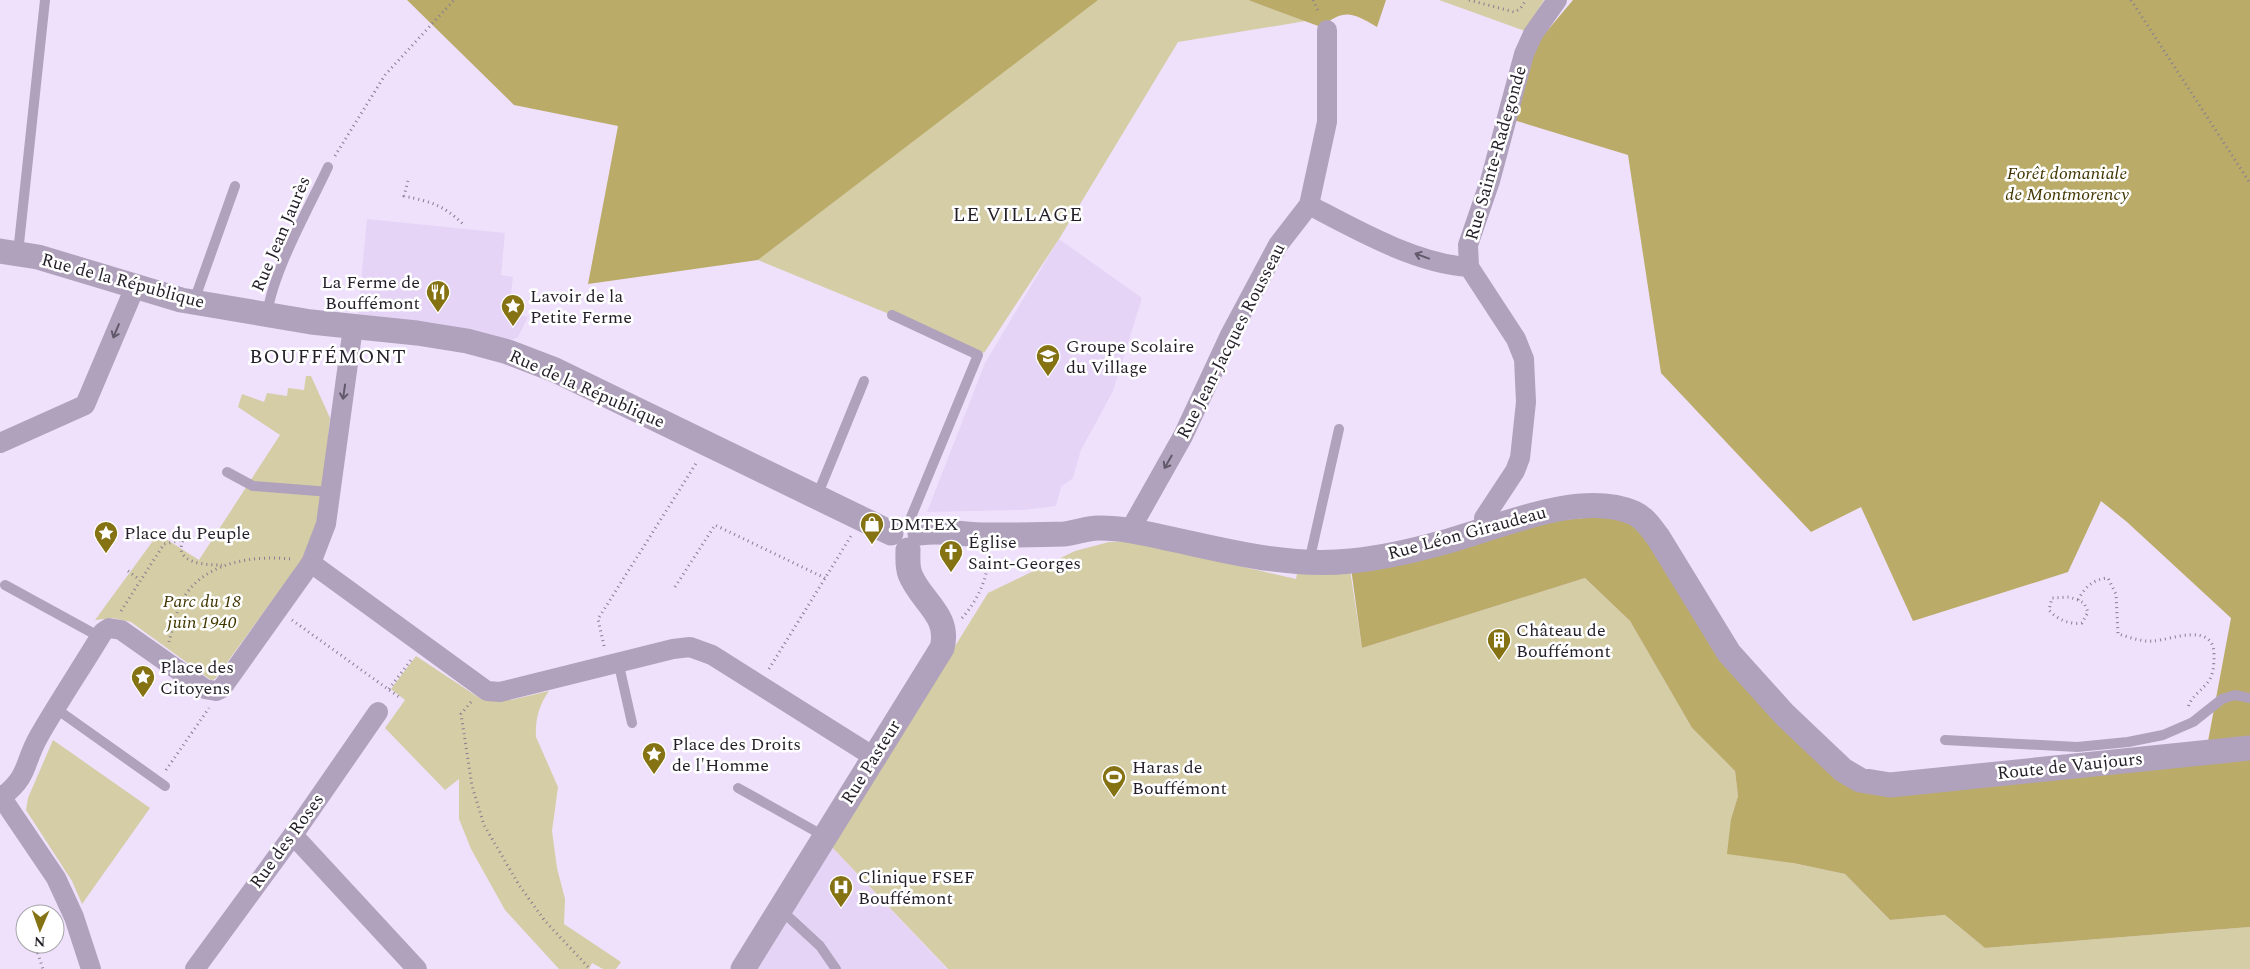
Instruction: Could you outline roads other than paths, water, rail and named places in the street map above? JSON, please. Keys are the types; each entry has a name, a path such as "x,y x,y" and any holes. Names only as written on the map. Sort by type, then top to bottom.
{"street":[{"name":"Rue Sainte-Radegonde","path":"1469,268 1468,245 1490,181 1521,62 1533,34 1557,0"},
{"name":"Rue Jean-Jacques Rousseau","path":"1130,530 1183,436 1230,335 1278,245 1309,205 1327,122 1327,30"},
{"path":"1309,205 1364,234 1450,266 1469,268 1516,339 1524,359 1526,402 1520,458 1515,472 1484,518 1486,528"},
{"name":"Rue de la République","path":"9,252 38,257 135,287 193,302 353,327 417,333 467,341 508,352 554,370 863,518 907,534"},
{"path":"0,442 85,405 135,287"},
{"path":"91,969 73,914 56,878 1,796 20,781 37,739 105,632 121,630 205,689 216,691 222,688 311,563 326,524 353,327"},
{"name":"Rue Léon Giraudeau","path":"907,534 945,531 988,535 1064,534 1097,528 1130,530 1260,558 1309,562 1350,561 1442,543 1486,528 1561,508 1587,505 1633,513 1644,519 1658,537 1729,653 1784,714 1843,770 1860,780 1890,785"},
{"name":"Rue Pasteur","path":"742,969 942,648 944,632 937,611 910,574 907,566 907,534"},
{"path":"311,563 482,689 500,692 672,648 690,647 712,655 874,757"},
{"name":"Rue des Roses","path":"194,969 293,835 378,712"},
{"name":"Route de Vaujours","path":"1890,785 2250,748"},
{"path":"293,835 417,969"}],"lane":[{"path":"9,252 45,0"},
{"name":"Rue Jean Jaurès","path":"267,314 269,299 284,262 328,167"},
{"path":"193,302 235,186"},
{"path":"892,315 978,355 907,534"},
{"path":"817,496 864,381"},
{"path":"1309,562 1339,429"},
{"path":"227,472 253,486 330,492"},
{"path":"5,585 105,632"},
{"path":"610,663 632,723"},
{"path":"1945,740 2077,747 2128,742 2163,736 2193,722 2222,698 2235,695 2250,698"},
{"path":"55,708 162,784"},
{"path":"738,788 824,836"},
{"path":"779,909 820,946 836,969"}],"place":[{"name":"La Ferme de Bouffémont","path":"438,313"},
{"name":"Lavoir de la Petite Ferme","path":"513,327"},
{"name":"Groupe Scolaire du Village","path":"1048,377"},
{"name":"DMTEX","path":"872,545"},
{"name":"Place du Peuple","path":"106,554"},
{"name":"Église Saint-Georges","path":"951,573"},
{"name":"Château de Bouffémont","path":"1499,661"},
{"name":"Place des Citoyens","path":"143,698"},
{"name":"Place des Droits de l'Homme","path":"654,775"},
{"name":"Haras de Bouffémont","path":"1114,798"},
{"name":"Clinique FSEF Bouffémont","path":"841,908"}],"district":[{"name":"LE VILLAGE","path":"1018,215"},
{"name":"BOUFFÉMONT","path":"328,357"}],"park label":[{"name":"Forêt domaniale de Montmorency","path":"2067,183"},
{"name":"Parc du 18 juin 1940","path":"202,611"}]}
